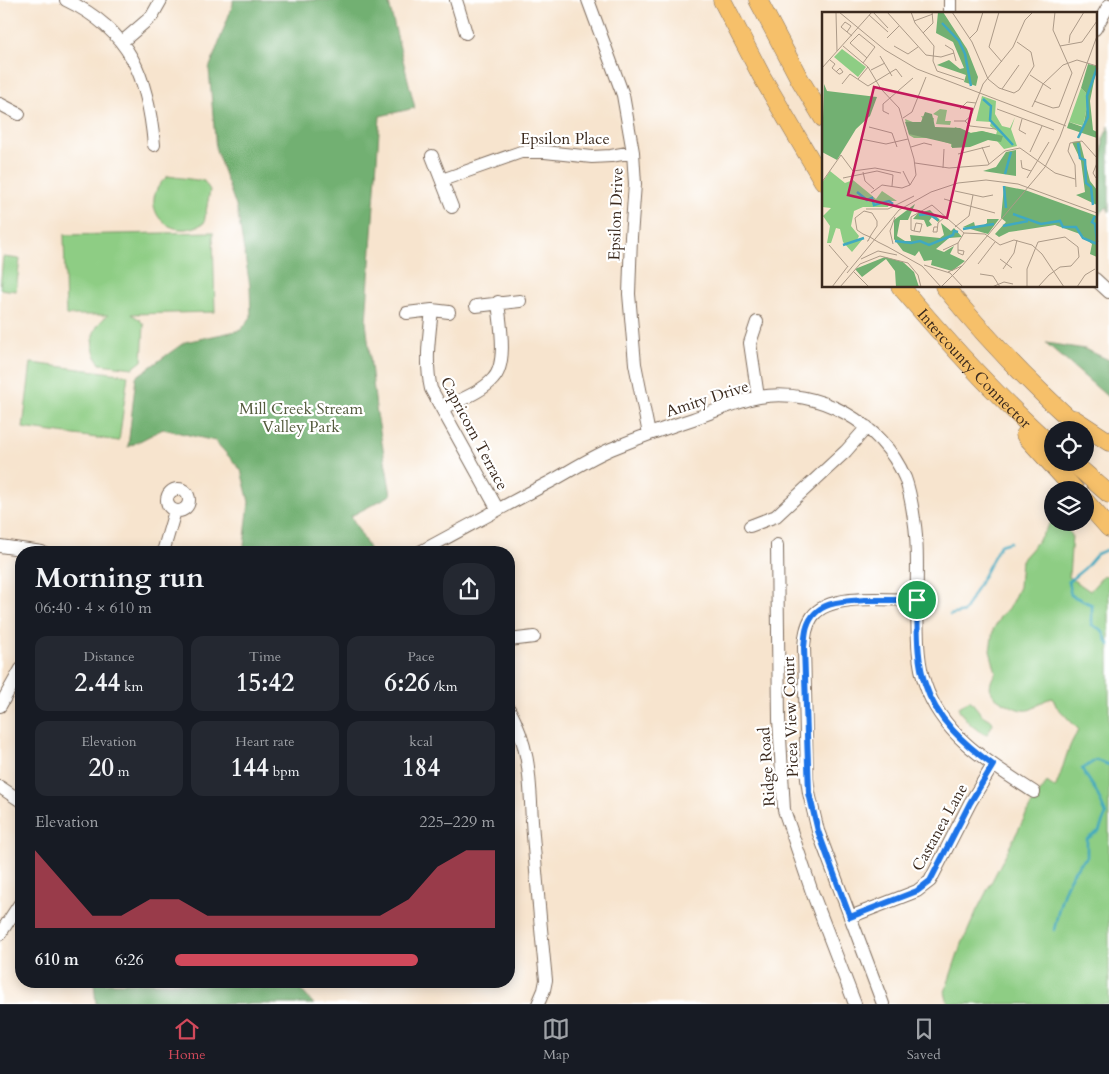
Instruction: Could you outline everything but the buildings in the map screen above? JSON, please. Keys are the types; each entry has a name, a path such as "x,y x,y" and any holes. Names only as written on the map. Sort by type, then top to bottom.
{"highway":[{"path":"722,0 762,78 822,179"},
{"path":"758,0 798,78 822,116"},
{"name":"Intercounty Connector","path":"902,288 943,337 1028,425 1044,439"},
{"name":"Intercounty Connector","path":"946,288 984,333 1072,421"},
{"path":"943,337 1018,427 1067,481"},
{"path":"1053,404 1109,442"},
{"path":"1094,440 1109,454"},
{"path":"1082,471 1109,494"},
{"path":"1094,512 1109,528"}],"street":[{"path":"66,0 86,10 122,42 136,65 143,82 152,117 154,144"},
{"path":"122,42 152,16 161,0"},
{"path":"456,0 466,33"},
{"name":"Epsilon Drive","path":"588,0 623,95 633,152 635,184 629,294 635,364 649,434"},
{"path":"1101,28 1109,5"},
{"path":"0,104 19,114"},
{"name":"Epsilon Place","path":"442,180 521,152 545,152 592,157 633,152"},
{"path":"432,156 452,207"},
{"path":"1096,280 1109,292"},
{"path":"476,306 520,301"},
{"path":"442,409 484,387 495,378 501,364 502,342 498,302"},
{"path":"407,313 432,310 448,312"},
{"name":"Capricorn Terrace","path":"432,310 427,360 431,389 498,510"},
{"path":"757,322 750,343 758,397"},
{"name":"Amity Drive","path":"434,546 609,450 649,434 758,397 780,396 809,399 824,403 845,413 867,427 880,439 893,456 905,478 911,500 917,543 919,653 925,684 932,701 961,740 993,765 1034,792"},
{"path":"750,526 776,516 846,451 867,427"},
{"path":"164,546 175,511"},
{"name":"Ridge Road","path":"777,545 779,719 784,810 809,886 855,1004"},
{"path":"0,546 15,548"},
{"name":"Picea View Court","path":"883,1004 818,831 809,793 804,647 807,626 813,615 830,604 842,601 917,600"},
{"path":"515,639 534,637"},
{"path":"0,706 15,680"},
{"path":"515,722 526,752 529,775 532,833 546,980 538,1004"},
{"name":"Castanea Lane","path":"850,917 917,891 930,881 970,803 993,765"},
{"path":"0,787 15,796"},
{"path":"0,934 15,911"}],"green space":[{"name":"Mill Creek Stream Valley Park","path":"233,0 388,0 415,108 380,116 366,322 376,408 391,495 351,516 368,546 244,546 249,502 241,470 215,441 163,429 128,447 136,377 185,342 241,330 251,317 250,286 237,209 216,150 209,69"},
{"path":"1109,126 1109,212 1107,207 1099,215 1096,212 1096,158 1102,155 1103,139"},
{"path":"168,176 204,181 210,190 204,223 190,228 178,229 167,225 159,218 155,209 154,198 158,187"},
{"path":"213,232 215,312 131,314 144,325 142,361 133,368 100,364 94,350 93,338 97,326 108,315 66,315 64,235"},
{"path":"3,257 20,259 16,291 0,289"},
{"path":"1046,343 1085,349 1109,360 1109,398"},
{"path":"31,363 128,375 119,441 23,428"},
{"path":"1045,531 1068,531 1072,535 1069,577 1090,591 1104,575 1109,577 1109,1004 948,1004 945,992 958,953 977,910 1030,807 1047,782 1055,788 1068,751 1079,730 1056,706 1053,698 1045,700 1031,709 1023,710 998,699 990,688 992,678 996,672 990,651 993,630 1000,617 1010,606 1019,587 1021,560"},
{"path":"970,700 982,715 992,721 993,724 987,734 972,726 959,711 959,707"},
{"path":"94,988 299,988 314,1004 96,1004"}],"waterway":[{"path":"950,615 964,612 1000,545 1010,542"},
{"path":"1106,550 1097,554 1085,568 1068,582 1071,595 1092,605 1092,625 1102,630 1109,645"},
{"path":"1054,930 1061,900 1068,881 1073,872 1087,857 1087,839 1099,831 1106,814 1096,791 1082,769 1096,760 1109,765"}],"route":[{"path":"917,600 919,653 925,684 932,701 950,728 961,740 970,749 993,765 970,803 930,881 917,891 850,917 818,831 809,793 807,779 804,647 807,626 813,615 820,609 842,601 917,600"}]}
